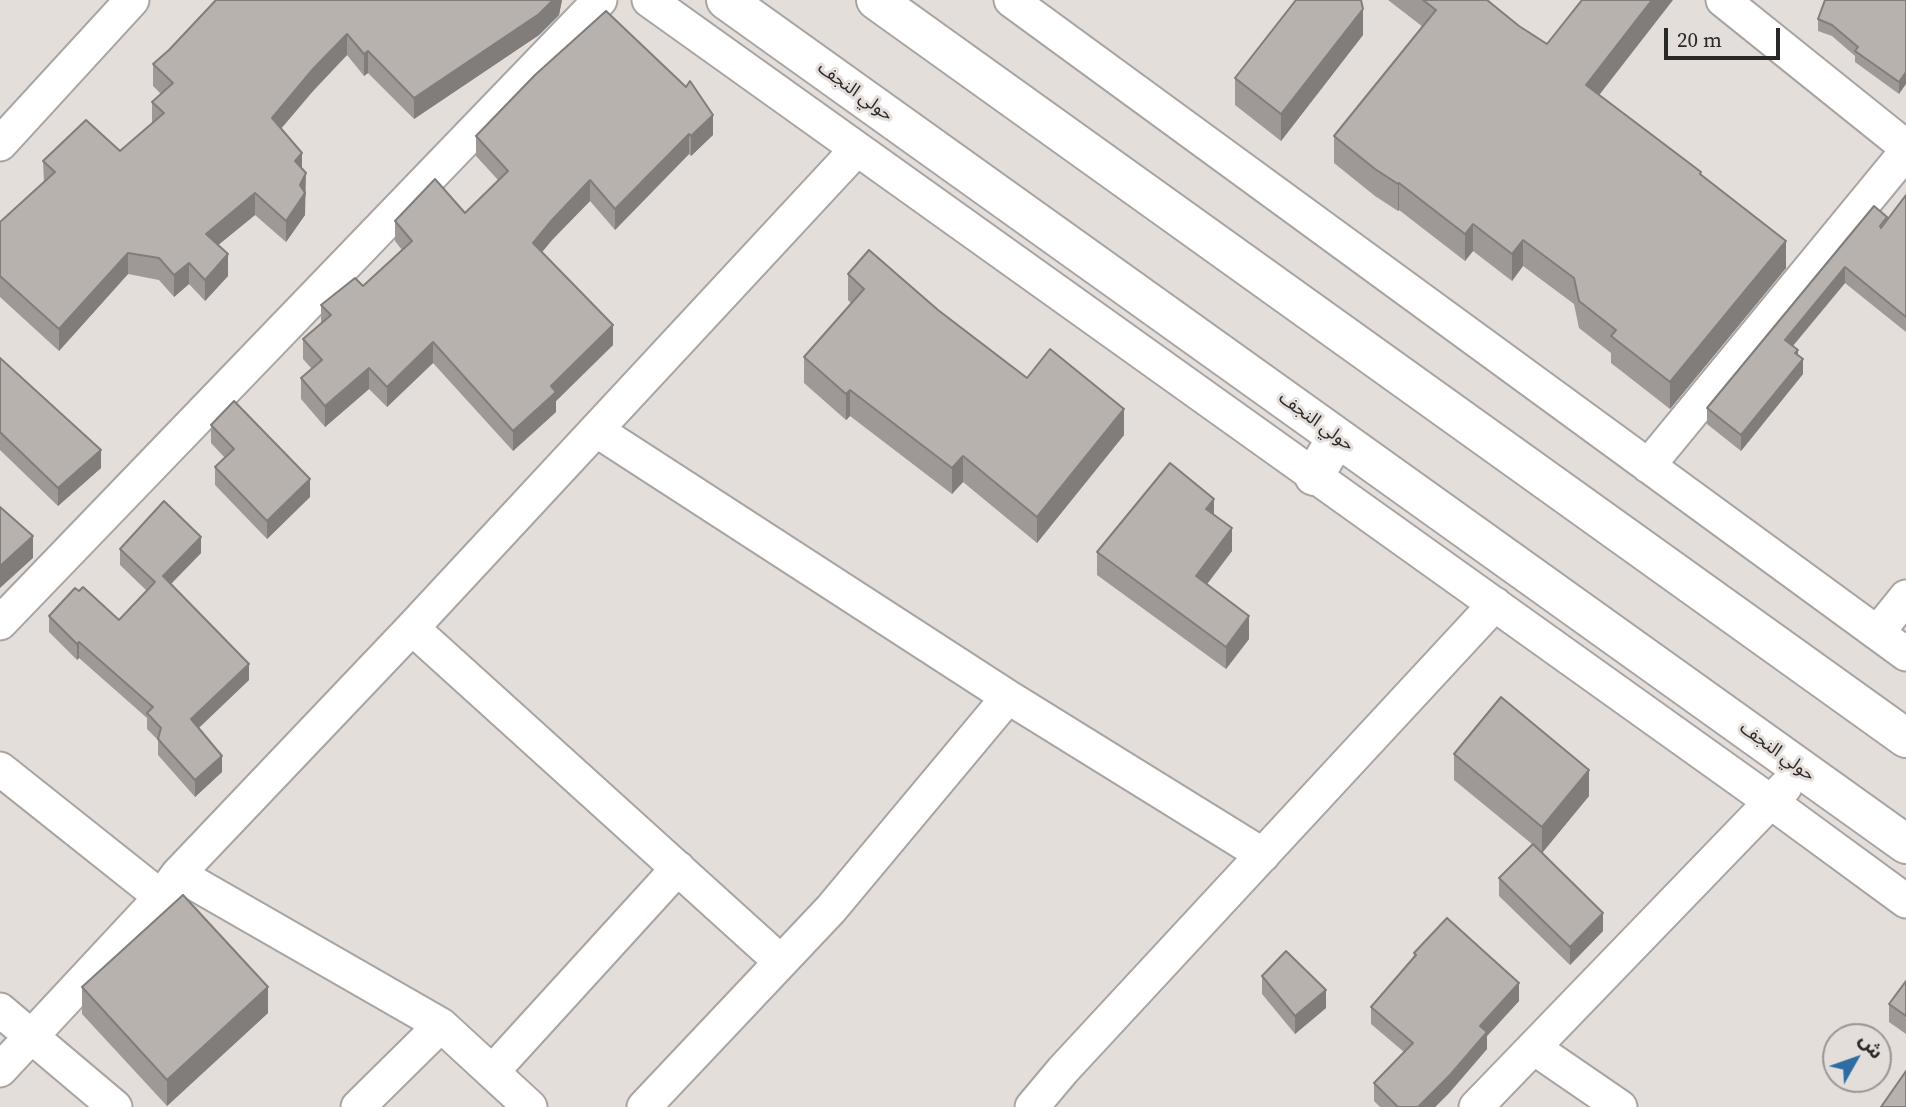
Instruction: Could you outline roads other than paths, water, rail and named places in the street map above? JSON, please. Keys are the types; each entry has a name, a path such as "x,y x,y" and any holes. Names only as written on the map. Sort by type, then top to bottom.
{"main road":[{"name":"حولي النجف","path":"726,0 1906,844"},
{"path":"876,0 1906,738"},
{"path":"1314,476 1337,437"}],"street":[{"path":"0,144 132,0"},
{"path":"0,623 600,0"},
{"path":"649,0 1906,901"},
{"path":"1011,0 1906,654"},
{"path":"1648,466 1906,149 1723,0"},
{"path":"0,1070 857,149"},
{"path":"596,430 1008,698 1263,855"},
{"path":"1877,633 1906,597"},
{"path":"1032,1107 1063,1070 1495,604"},
{"path":"412,628 781,962"},
{"path":"644,1107 831,909 1008,698"},
{"path":"0,769 170,885 441,1025 530,1107"},
{"path":"1476,1107 1801,769"},
{"path":"492,1072 678,868"},
{"path":"0,1010 115,1107"},
{"path":"358,1107 441,1025"},
{"path":"1534,1048 1620,1107"}]}
